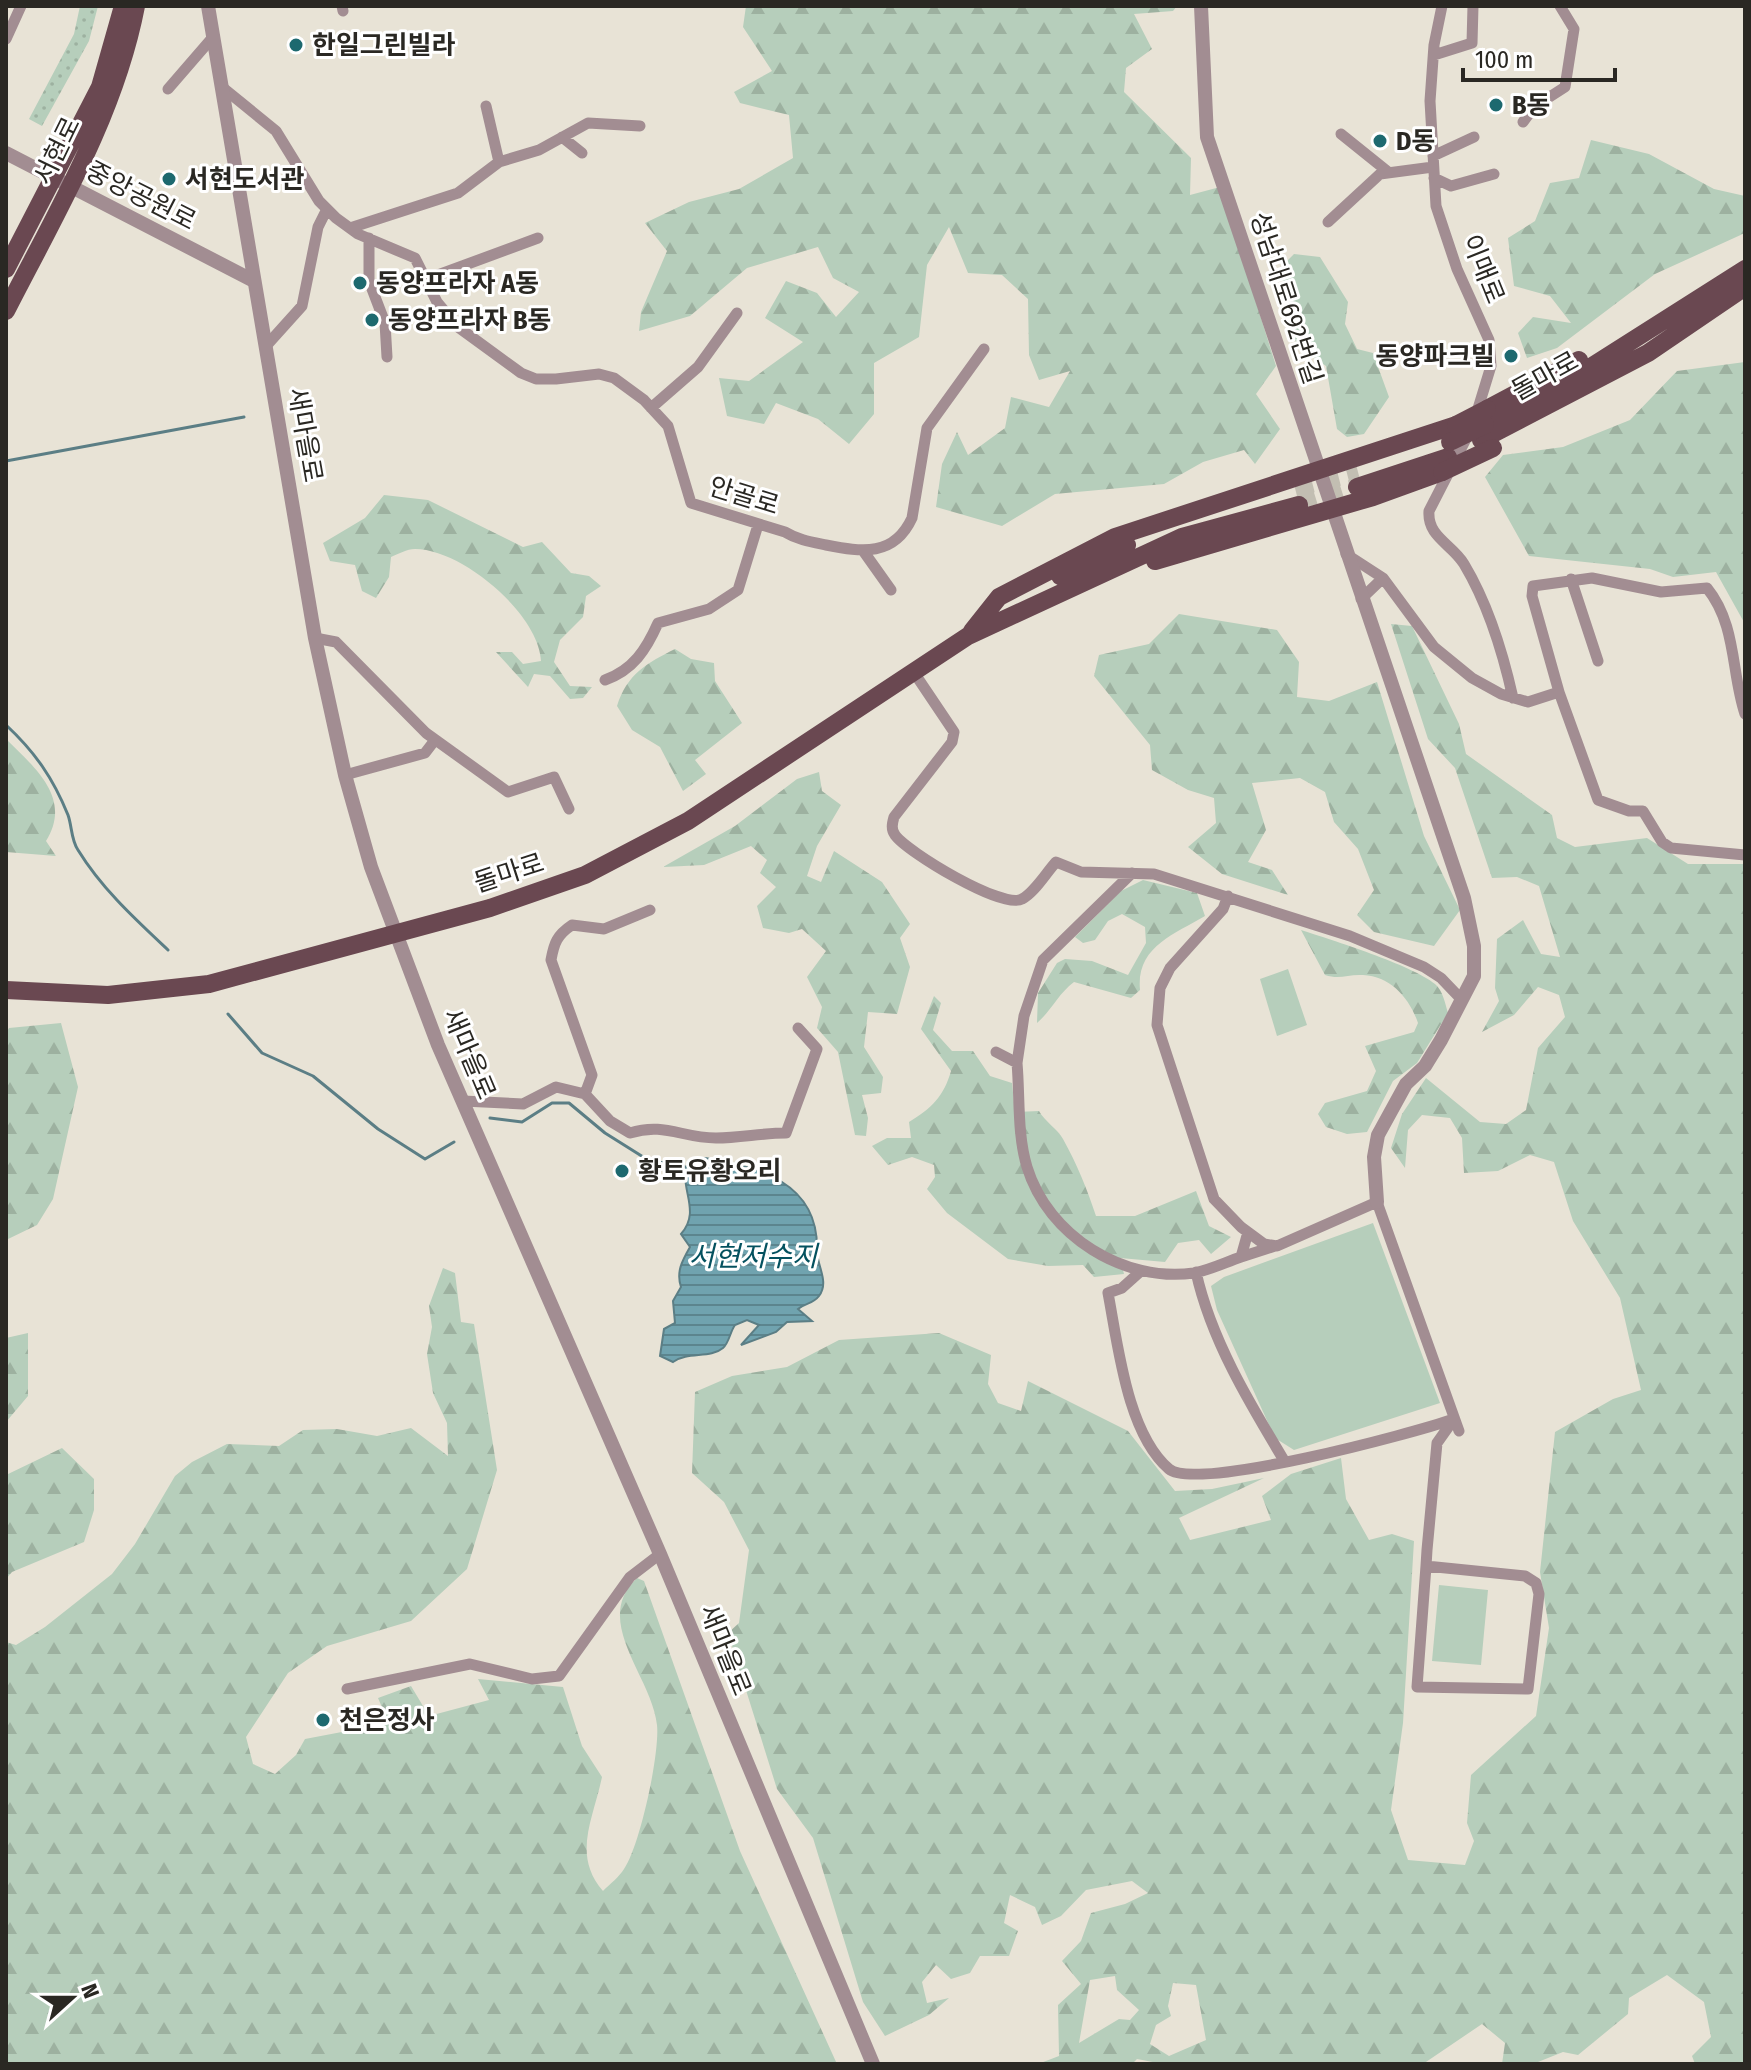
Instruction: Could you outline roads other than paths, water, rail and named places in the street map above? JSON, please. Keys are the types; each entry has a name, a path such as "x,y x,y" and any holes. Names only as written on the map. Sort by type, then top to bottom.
{"main road":[{"name":"서현로","path":"6,311 100,87 123,6"},
{"name":"서현로","path":"6,269 107,105 127,50 136,6"},
{"path":"968,636 1011,628 1181,551 1331,509 1486,431 1551,374 1654,326 1745,269"},
{"name":"돌마로","path":"1358,479 1449,449 1648,353 1745,287"},
{"path":"968,636 999,597 1079,553 1174,515 1318,472 1449,449"},
{"name":"돌마로","path":"6,990 73,996 161,991 253,974 529,895 637,850 772,767 968,636 1182,537 1297,496"}],"street":[{"name":"새마을로","path":"208,6 315,638 345,775 394,934 463,1101 660,1554 873,2064"},
{"name":"성남대로692번길","path":"1201,6 1207,137 1464,898 1474,946 1474,976 1462,1000 1425,1066 1406,1084 1378,1135 1374,1157 1377,1202"},
{"name":"이매로","path":"1442,6 1430,101 1437,208 1457,269 1489,340 1491,366 1468,435 1429,511 1434,534 1450,545 1464,563 1483,601 1513,698"},
{"path":"1434,55 1472,43 1473,6"},
{"path":"1523,122 1534,107 1565,87 1574,29 1560,6"},
{"path":"6,39 14,12"},
{"path":"168,89 213,37"},
{"name":"안골로","path":"222,87 276,131 327,209 350,228 415,258 437,302 458,327 521,373 536,379 599,374 629,387 668,426 691,503 796,538 864,552"},
{"path":"486,106 499,162"},
{"path":"350,228 458,193 499,162 539,150 588,123 640,126"},
{"path":"1341,134 1387,171"},
{"path":"562,137 582,153"},
{"path":"1328,222 1387,171 1434,167 1474,137"},
{"name":"중앙공원로","path":"6,153 254,281"},
{"path":"1434,167 1451,186 1494,174"},
{"path":"266,346 302,306 318,227 327,209"},
{"path":"369,238 369,281 385,323 387,357"},
{"path":"427,279 538,238"},
{"path":"651,408 698,367 737,313"},
{"path":"891,590 864,552 881,549 906,530 921,474 927,428 984,349"},
{"path":"605,680 621,674 644,653 658,623 709,609 738,590 758,525"},
{"path":"1346,553 1383,578 1434,647 1472,678 1528,702 1559,692"},
{"path":"1361,599 1383,578"},
{"path":"1571,579 1598,661"},
{"path":"1745,714 1735,677 1737,663 1734,652 1707,588 1661,592 1606,579 1571,579 1533,586 1532,596 1559,692 1598,800 1618,809 1643,811 1662,842 1671,848 1745,855"},
{"path":"315,638 336,642 435,740 508,792 554,777 569,809"},
{"path":"913,671 954,732 952,742 894,817 892,828 897,838 950,875 1009,902 1022,899 1056,862 1081,872 1154,874 1350,936 1424,967 1441,978 1462,1000"},
{"path":"345,775 425,753 435,740"},
{"path":"1133,873 1043,960 1024,1016 1017,1063 1027,1168 1044,1203 1072,1236 1101,1256 1141,1271 1196,1272 1277,1246 1377,1202 1459,1431"},
{"path":"1228,896 1223,909 1170,968 1160,988 1157,1025 1214,1199 1264,1244 1277,1246"},
{"path":"585,1094 592,1075 551,960 553,945 558,935 572,925 592,925 604,929 650,910"},
{"path":"463,1101 523,1104 556,1087 585,1094 610,1121 630,1133 651,1126 693,1137 786,1133 817,1049 798,1028"},
{"path":"996,1052 1017,1063"},
{"path":"1241,1257 1248,1232"},
{"path":"1141,1271 1122,1288 1108,1293 1124,1375 1142,1433 1168,1469 1179,1476 1250,1470 1454,1419"},
{"path":"1196,1272 1202,1300 1251,1406 1285,1462"},
{"path":"1426,1566 1525,1576 1536,1583 1539,1594 1528,1689 1417,1687 1426,1566 1437,1443 1454,1419"},
{"path":"347,1689 470,1664 532,1679 559,1676 630,1577 660,1554"}],"water":[{"name":"서현저수지","path":"705,1158 764,1173 796,1193 808,1208 815,1226 823,1285 817,1299 798,1309 812,1321 787,1322 776,1332 741,1345 759,1325 747,1320 735,1325 725,1346 718,1351 673,1362 660,1356 664,1329 675,1323 673,1301 681,1287 681,1267 690,1247 681,1234 690,1216 686,1170 689,1160"}],"waterway":[{"path":"6,461 244,417"},
{"path":"6,725 26,745 56,789 68,815 76,846 87,864 120,903 168,950"},
{"path":"228,1014 262,1053 313,1076 378,1129 425,1159 454,1142"},
{"path":"490,1118 522,1122 552,1103 569,1103 605,1133 648,1160 685,1167"}],"tunnel":[{"path":"1295,488 1358,472"},
{"path":"1299,505 1357,487"}],"place":[{"name":"한일그린빌라","path":"296,45"},
{"name":"B동","path":"1496,105"},
{"name":"D동","path":"1380,141"},
{"name":"서현도서관","path":"169,179"},
{"name":"동양프라자 A동","path":"360,283"},
{"name":"동양프라자 B동","path":"372,320"},
{"name":"동양파크빌","path":"1511,356"},
{"name":"황토유황오리","path":"622,1171"},
{"name":"천은정사","path":"323,1720"}]}
